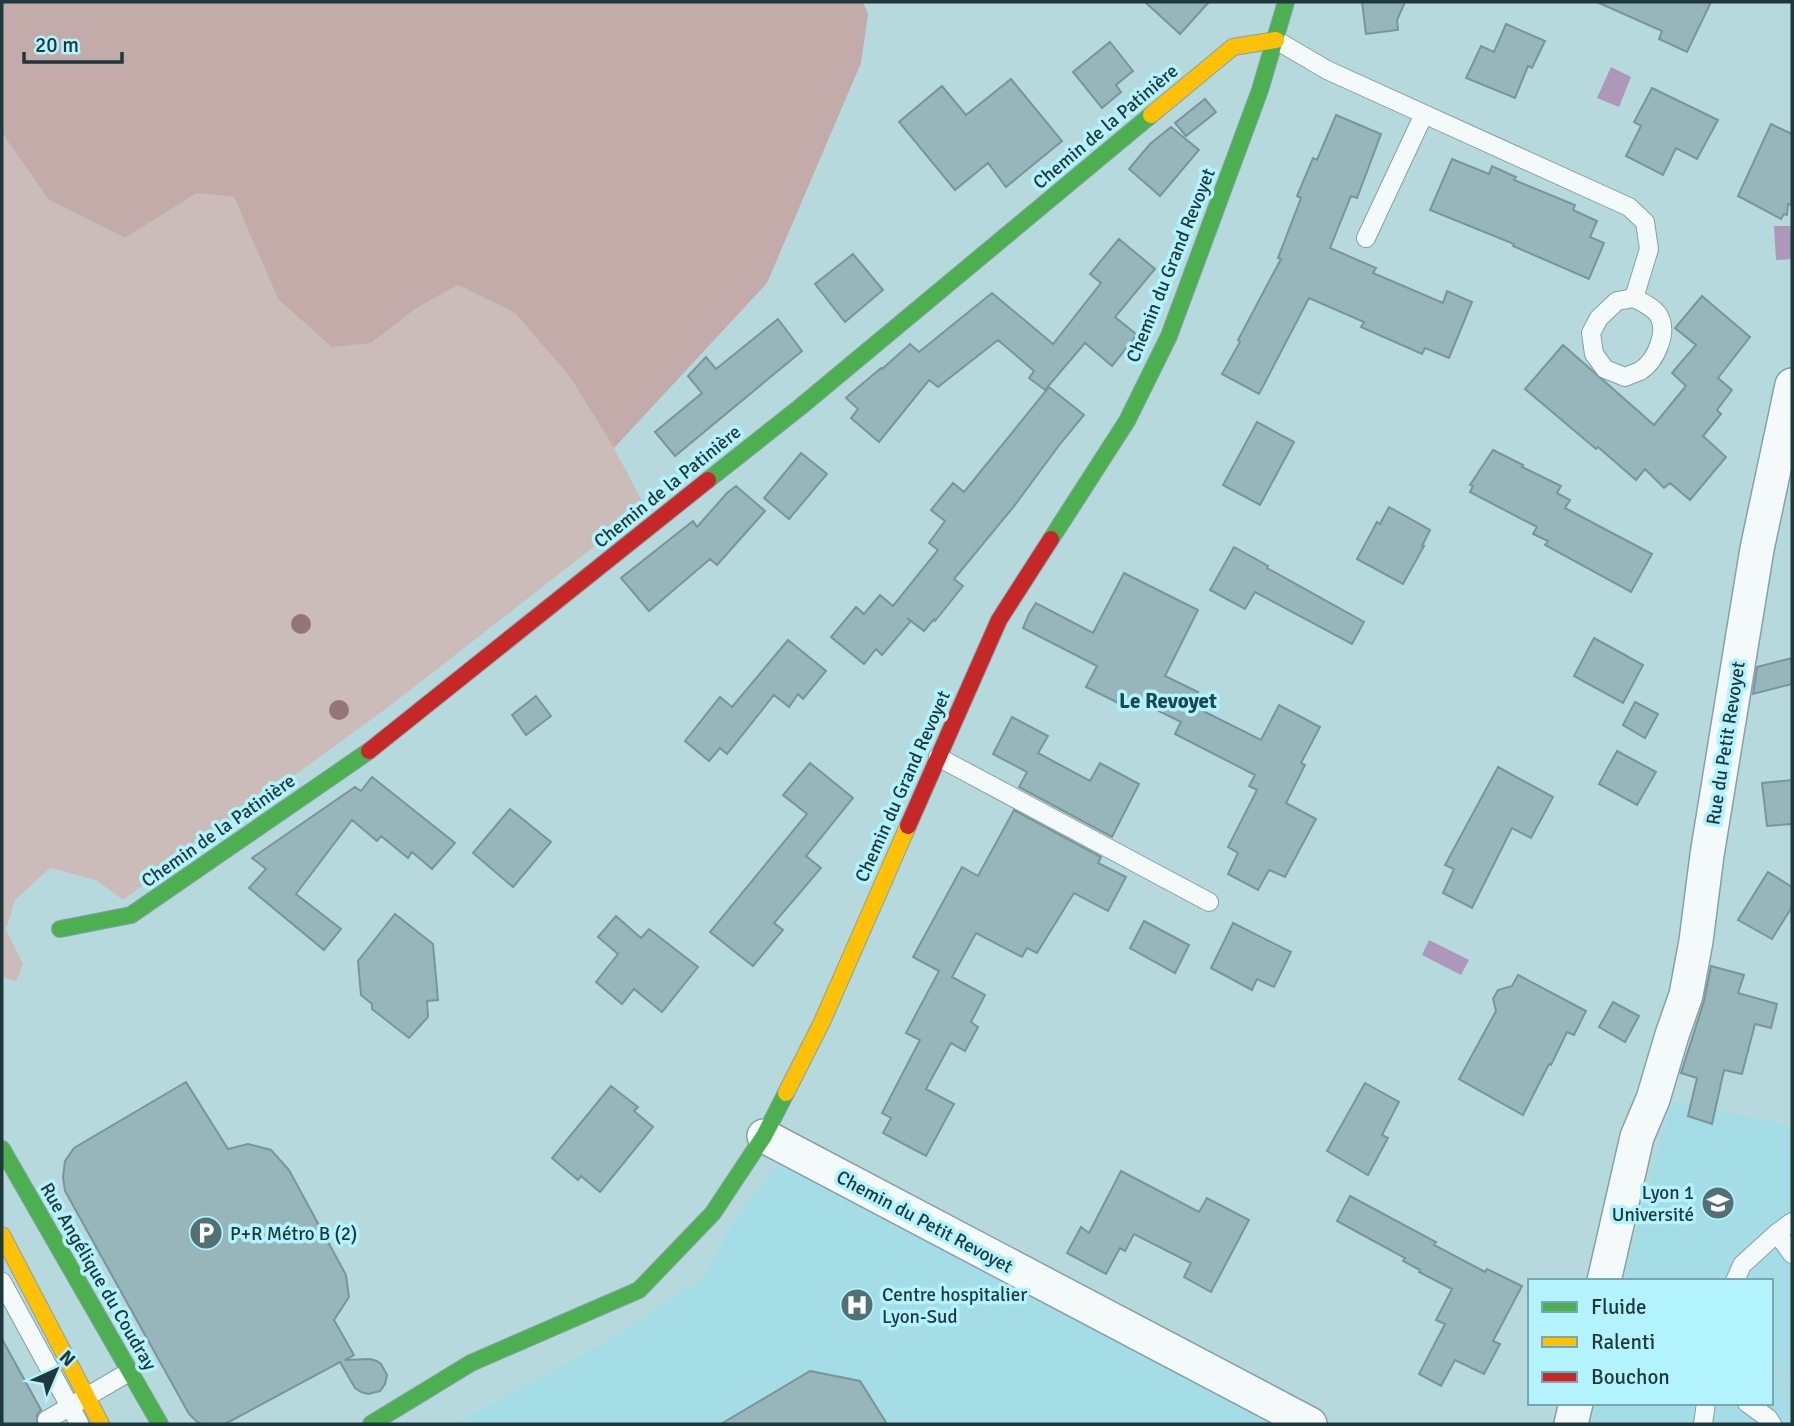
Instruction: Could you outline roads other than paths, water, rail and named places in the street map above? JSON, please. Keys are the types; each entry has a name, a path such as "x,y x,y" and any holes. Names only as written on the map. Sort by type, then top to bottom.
{"street":[{"name":"Chemin du Grand Revoyet","path":"371,1424 471,1363 639,1290 713,1213 764,1136 822,1022 999,620 1127,421 1169,336 1260,90 1286,2"},
{"name":"Chemin de la Patinière","path":"60,929 131,915 373,748 799,408 1233,47 1276,40"},
{"name":"Rue du Petit Revoyet","path":"1604,1279 1637,1137 1653,1099 1686,995 1758,549 1792,385"},
{"name":"Chemin du Petit Revoyet","path":"764,1136 1310,1424"},
{"name":"Rue Angélique du Coudray","path":"2,1149 160,1424"},
{"path":"2,1235 101,1424"},
{"path":"1571,1424 1576,1405"}],"lane":[{"path":"1276,40 1327,70 1629,207 1645,222 1649,250 1634,298"},
{"path":"1366,238 1424,114"},
{"path":"1634,298 1659,315 1663,334 1658,350 1642,370 1625,377 1605,369 1594,354 1591,333 1599,318 1617,301 1634,298"},
{"path":"938,757 1209,902"},
{"path":"1736,1279 1742,1265 1792,1222"},
{"path":"1777,1233 1792,1254"},
{"path":"2,1282 80,1424"},
{"path":"47,1420 129,1372"},
{"path":"1703,1424 1706,1405"},
{"path":"1749,1405 1772,1424"}],"place":[{"name":"Lyon 1 Université","path":"1718,1203"},
{"name":"P+R Métro B (2)","path":"206,1233"},
{"name":"Centre hospitalier Lyon-Sud","path":"857,1305"}],"district":[{"name":"Le Revoyet","path":"1168,701"}]}
